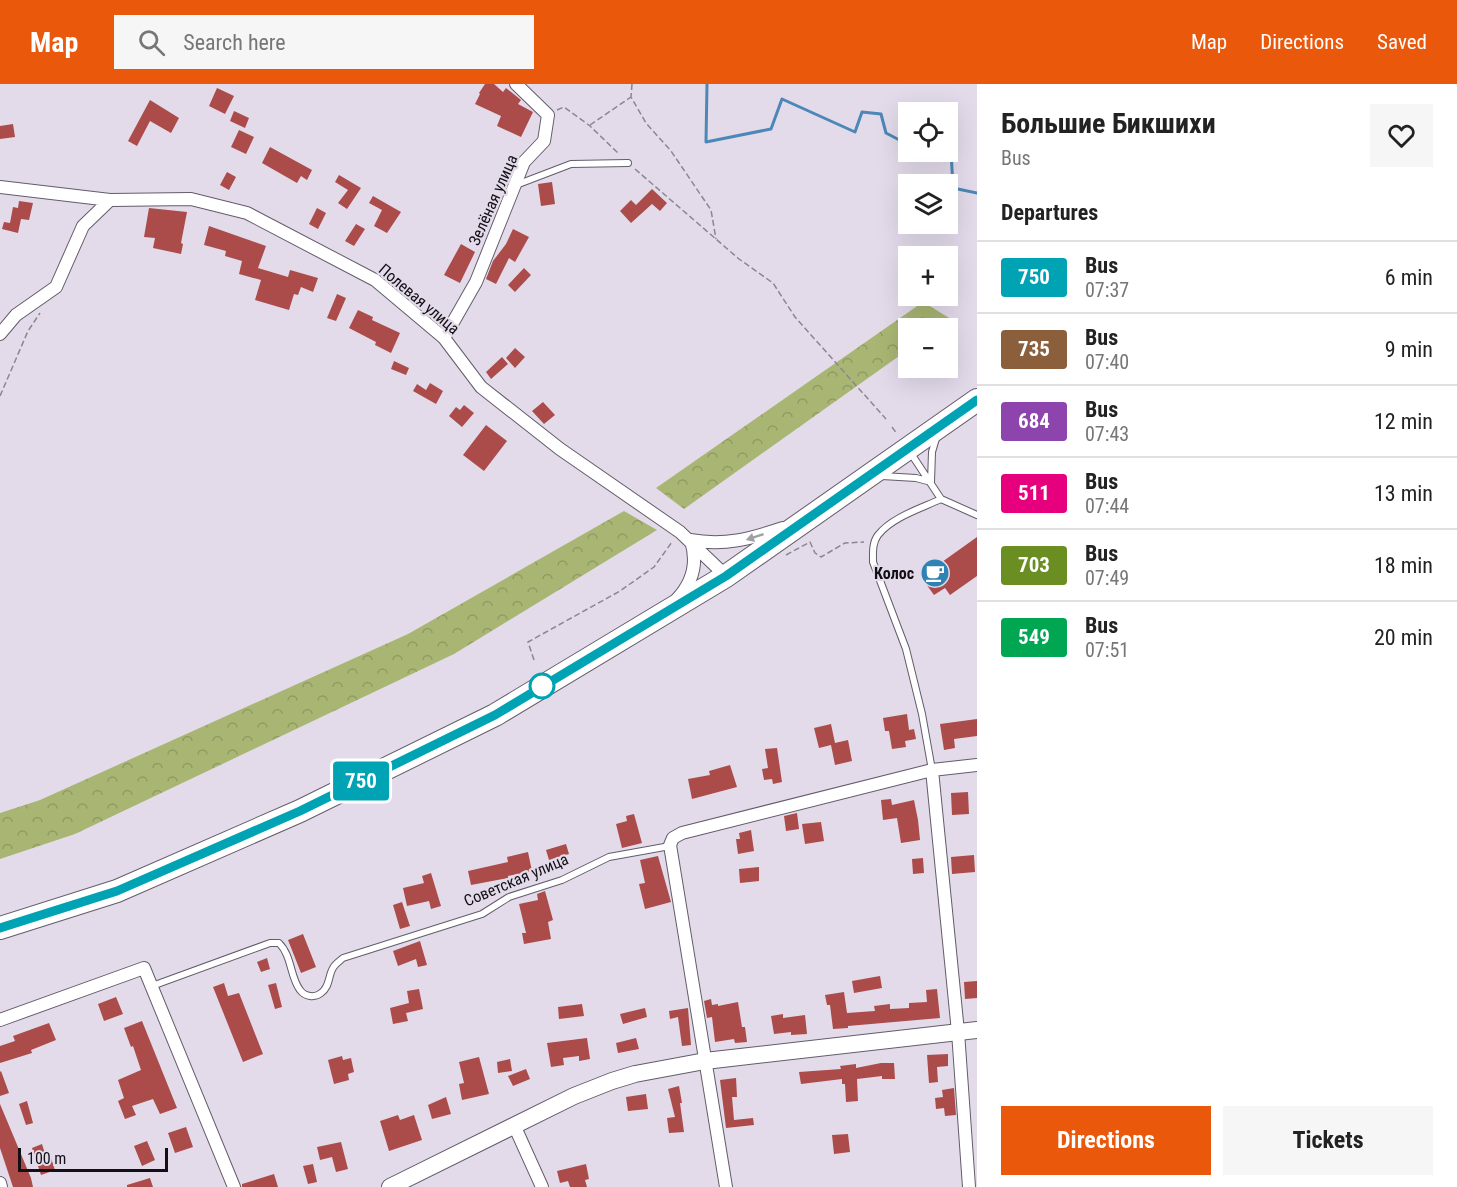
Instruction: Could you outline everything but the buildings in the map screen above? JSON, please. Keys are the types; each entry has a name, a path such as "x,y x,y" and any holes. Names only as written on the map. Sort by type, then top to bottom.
{"highway":[{"path":"0,928 117,891 300,811 495,715 726,576 977,400"}],"street":[{"path":"516,84 548,115"},
{"name":"Зелёная улица","path":"444,338 476,282 524,162 544,141 548,115"},
{"name":"Полевая улица","path":"0,187 110,200 190,199 247,213 375,280 444,338 481,387 560,449 680,532 726,576"},
{"path":"0,334 16,315 56,287 83,226 110,200"},
{"path":"664,614 684,592 695,566 695,554 690,540 708,543 744,541 811,518"},
{"name":"Советская улица","path":"670,845 673,838 682,833 932,770 977,765"},
{"path":"932,770 958,1032 969,1187"},
{"path":"670,845 726,1187"},
{"path":"0,1020 144,968 234,1187"},
{"path":"390,1187 514,1125 612,1080 668,1066 977,1030"},
{"path":"514,1125 542,1187"}],"lane":[{"path":"515,185 571,164 628,163"},
{"path":"931,482 932,452 939,427"},
{"path":"908,449 941,499 977,515"},
{"path":"869,477 907,477 931,482"},
{"path":"932,770 922,714 906,649 873,562 872,551 878,535 892,523 941,499"},
{"path":"970,511 977,507"},
{"name":"Советская улица","path":"152,986 270,943 279,944 285,949 300,990 307,995 314,996 323,992 328,985 334,966 343,958 482,914 509,897 562,880 609,857 670,845"}],"path":[{"path":"632,84 631,97 646,123 671,151 711,210 717,240"},
{"path":"590,126 631,97"},
{"path":"548,115 564,107 590,126 628,163 739,259 773,282 795,317 886,419"},
{"path":"0,396 28,332 39,314"},
{"path":"534,660 528,642 620,591 654,567 680,532"},
{"path":"786,555 810,542 815,553 821,557 845,543 874,542"}],"green space":[{"path":"917,306 930,306 949,318 900,318"},
{"path":"898,319 898,357 684,509 656,488"},
{"path":"624,511 657,530 454,654 75,834 0,859 0,813 40,800 408,634"}],"waterway":[{"path":"707,84 706,142 771,129 782,99 855,132 862,112 881,114 886,133 898,139"},
{"path":"952,162 953,188 977,193"}],"bus line":[{"name":"750","path":"0,928 117,891 300,811 495,715 726,576 977,400"}],"place":[{"name":"Колос","path":"935,573"}]}
